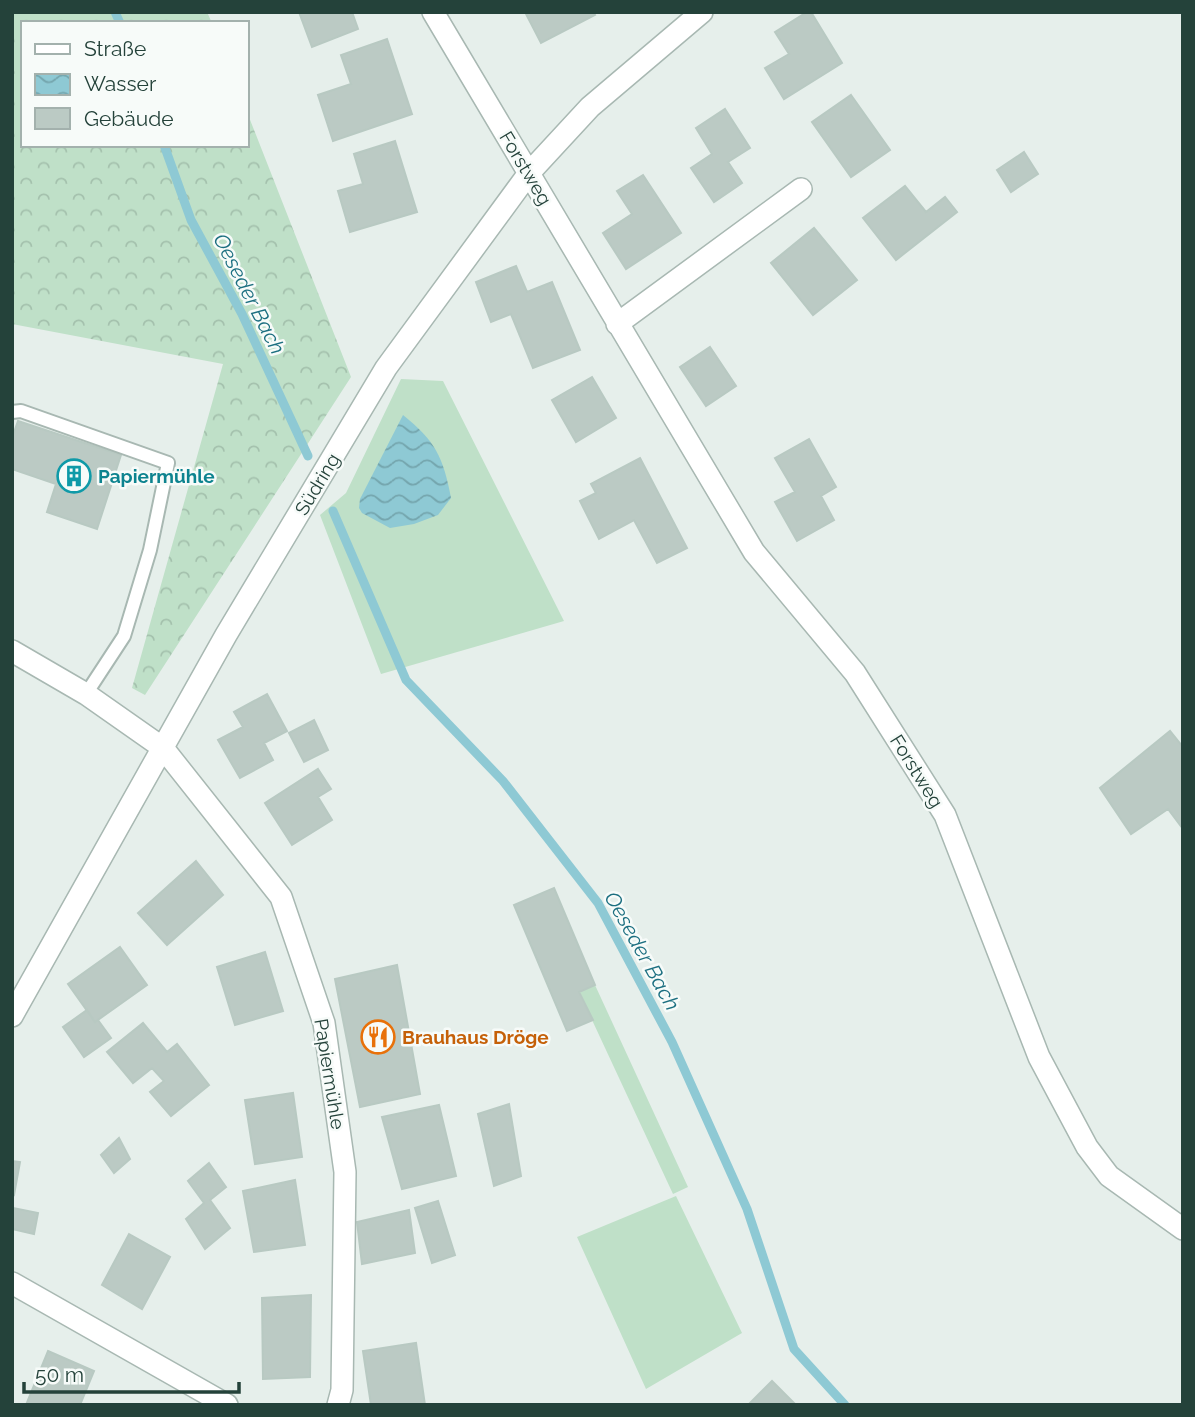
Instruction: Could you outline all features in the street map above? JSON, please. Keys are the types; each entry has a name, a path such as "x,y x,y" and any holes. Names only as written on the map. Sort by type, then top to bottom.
{"street":[{"name":"Forstweg","path":"433,12 754,552 855,673 944,815 1038,1057 1087,1147 1109,1176 1183,1229"},
{"name":"Südring","path":"12,1016 226,635 386,368 529,173 590,107 702,12"},
{"path":"617,324 801,189"},
{"name":"Papiermühle","path":"12,651 86,694 163,748 281,897 324,1023 345,1172 342,1390 338,1405"},
{"path":"12,1283 227,1405"}],"lane":[{"path":"12,412 22,411 168,463 150,550 124,636 86,694"}],"green space":[{"path":"12,12 207,12 211,21 21,21 21,147 248,147 248,115 351,377 145,695 132,688 223,364 12,324"},
{"path":"401,379 443,381 564,621 381,674 320,515 346,493"},
{"path":"595,985 688,1187 673,1194 579,992"},
{"path":"676,1196 742,1333 646,1389 577,1237"}],"water":[{"path":"403,415 423,433 436,450 445,471 451,498 438,515 414,524 390,528 362,513 359,508 360,499"}],"building":[{"path":"299,12 352,12 358,29 312,47"},
{"path":"525,12 593,12 595,15 541,43"},
{"path":"811,12 842,63 784,99 765,68 789,54 775,32"},
{"path":"387,39 412,114 333,141 318,95 351,84 341,55"},
{"path":"851,95 890,150 851,177 812,122"},
{"path":"725,109 750,148 728,162 742,183 714,202 691,168 712,154 696,128"},
{"path":"395,141 417,212 350,232 338,191 363,184 354,154"},
{"path":"1024,152 1038,174 1011,192 997,170"},
{"path":"643,175 681,233 626,269 603,233 632,214 617,191"},
{"path":"905,186 926,212 945,197 957,212 896,260 863,218"},
{"path":"814,228 857,280 813,315 771,263"},
{"path":"516,266 527,292 552,282 580,350 533,368 511,314 491,322 476,282"},
{"path":"710,347 736,386 706,406 680,367"},
{"path":"592,377 616,418 576,442 552,400"},
{"name":"Papiermühle","path":"18,421 121,455 97,529 47,512 56,484 12,469 12,438"},
{"path":"809,439 836,487 821,496 834,520 797,541 775,502 795,492 775,458"},
{"path":"640,458 687,548 657,563 634,520 599,539 580,501 596,493 591,484"},
{"path":"267,694 287,731 264,743 273,760 240,778 218,740 243,727 234,712"},
{"path":"314,720 328,750 304,762 289,733"},
{"path":"1170,731 1183,747 1183,829 1168,809 1131,834 1100,788"},
{"path":"318,769 331,789 318,797 332,820 292,845 265,803"},
{"path":"196,861 223,895 167,945 138,913"},
{"path":"554,888 595,985 579,992 593,1020 567,1031 514,905"},
{"path":"120,947 147,985 95,1022 68,984"},
{"path":"265,952 283,1011 235,1025 217,967"},
{"name":"Brauhaus Dröge","path":"397,965 420,1094 360,1107 335,979"},
{"path":"87,1010 111,1038 84,1057 63,1027"},
{"path":"143,1023 167,1052 177,1044 209,1085 171,1116 150,1092 164,1081 152,1068 133,1083 107,1052"},
{"path":"293,1093 302,1157 255,1164 245,1100"},
{"path":"509,1104 521,1176 494,1186 478,1114"},
{"path":"439,1105 456,1176 402,1189 382,1117"},
{"path":"119,1138 130,1159 114,1173 101,1155"},
{"path":"12,1161 20,1162 14,1195 12,1194"},
{"path":"209,1163 226,1187 210,1200 230,1228 205,1249 186,1219 204,1203 188,1181"},
{"path":"295,1180 305,1245 254,1252 243,1191"},
{"path":"438,1201 455,1255 432,1263 415,1208"},
{"path":"13,1208 38,1213 34,1234 12,1229"},
{"path":"409,1210 415,1253 362,1264 357,1222"},
{"path":"129,1234 170,1257 142,1309 102,1285"},
{"path":"311,1295 310,1377 263,1379 262,1298"},
{"path":"416,1343 425,1405 371,1405 363,1351"},
{"path":"48,1351 94,1371 80,1405 26,1405"},
{"path":"772,1381 796,1405 748,1405"}],"waterway":[{"name":"Oeseder Bach","path":"115,12 119,21"},
{"name":"Oeseder Bach","path":"165,147 191,220 242,314 308,456"},
{"name":"Oeseder Bach","path":"333,511 406,680 503,781 598,903 672,1042 747,1209 794,1349 845,1405"}],"place":[{"name":"Papiermühle","path":"74,476"},
{"name":"Brauhaus Dröge","path":"378,1037"}]}
